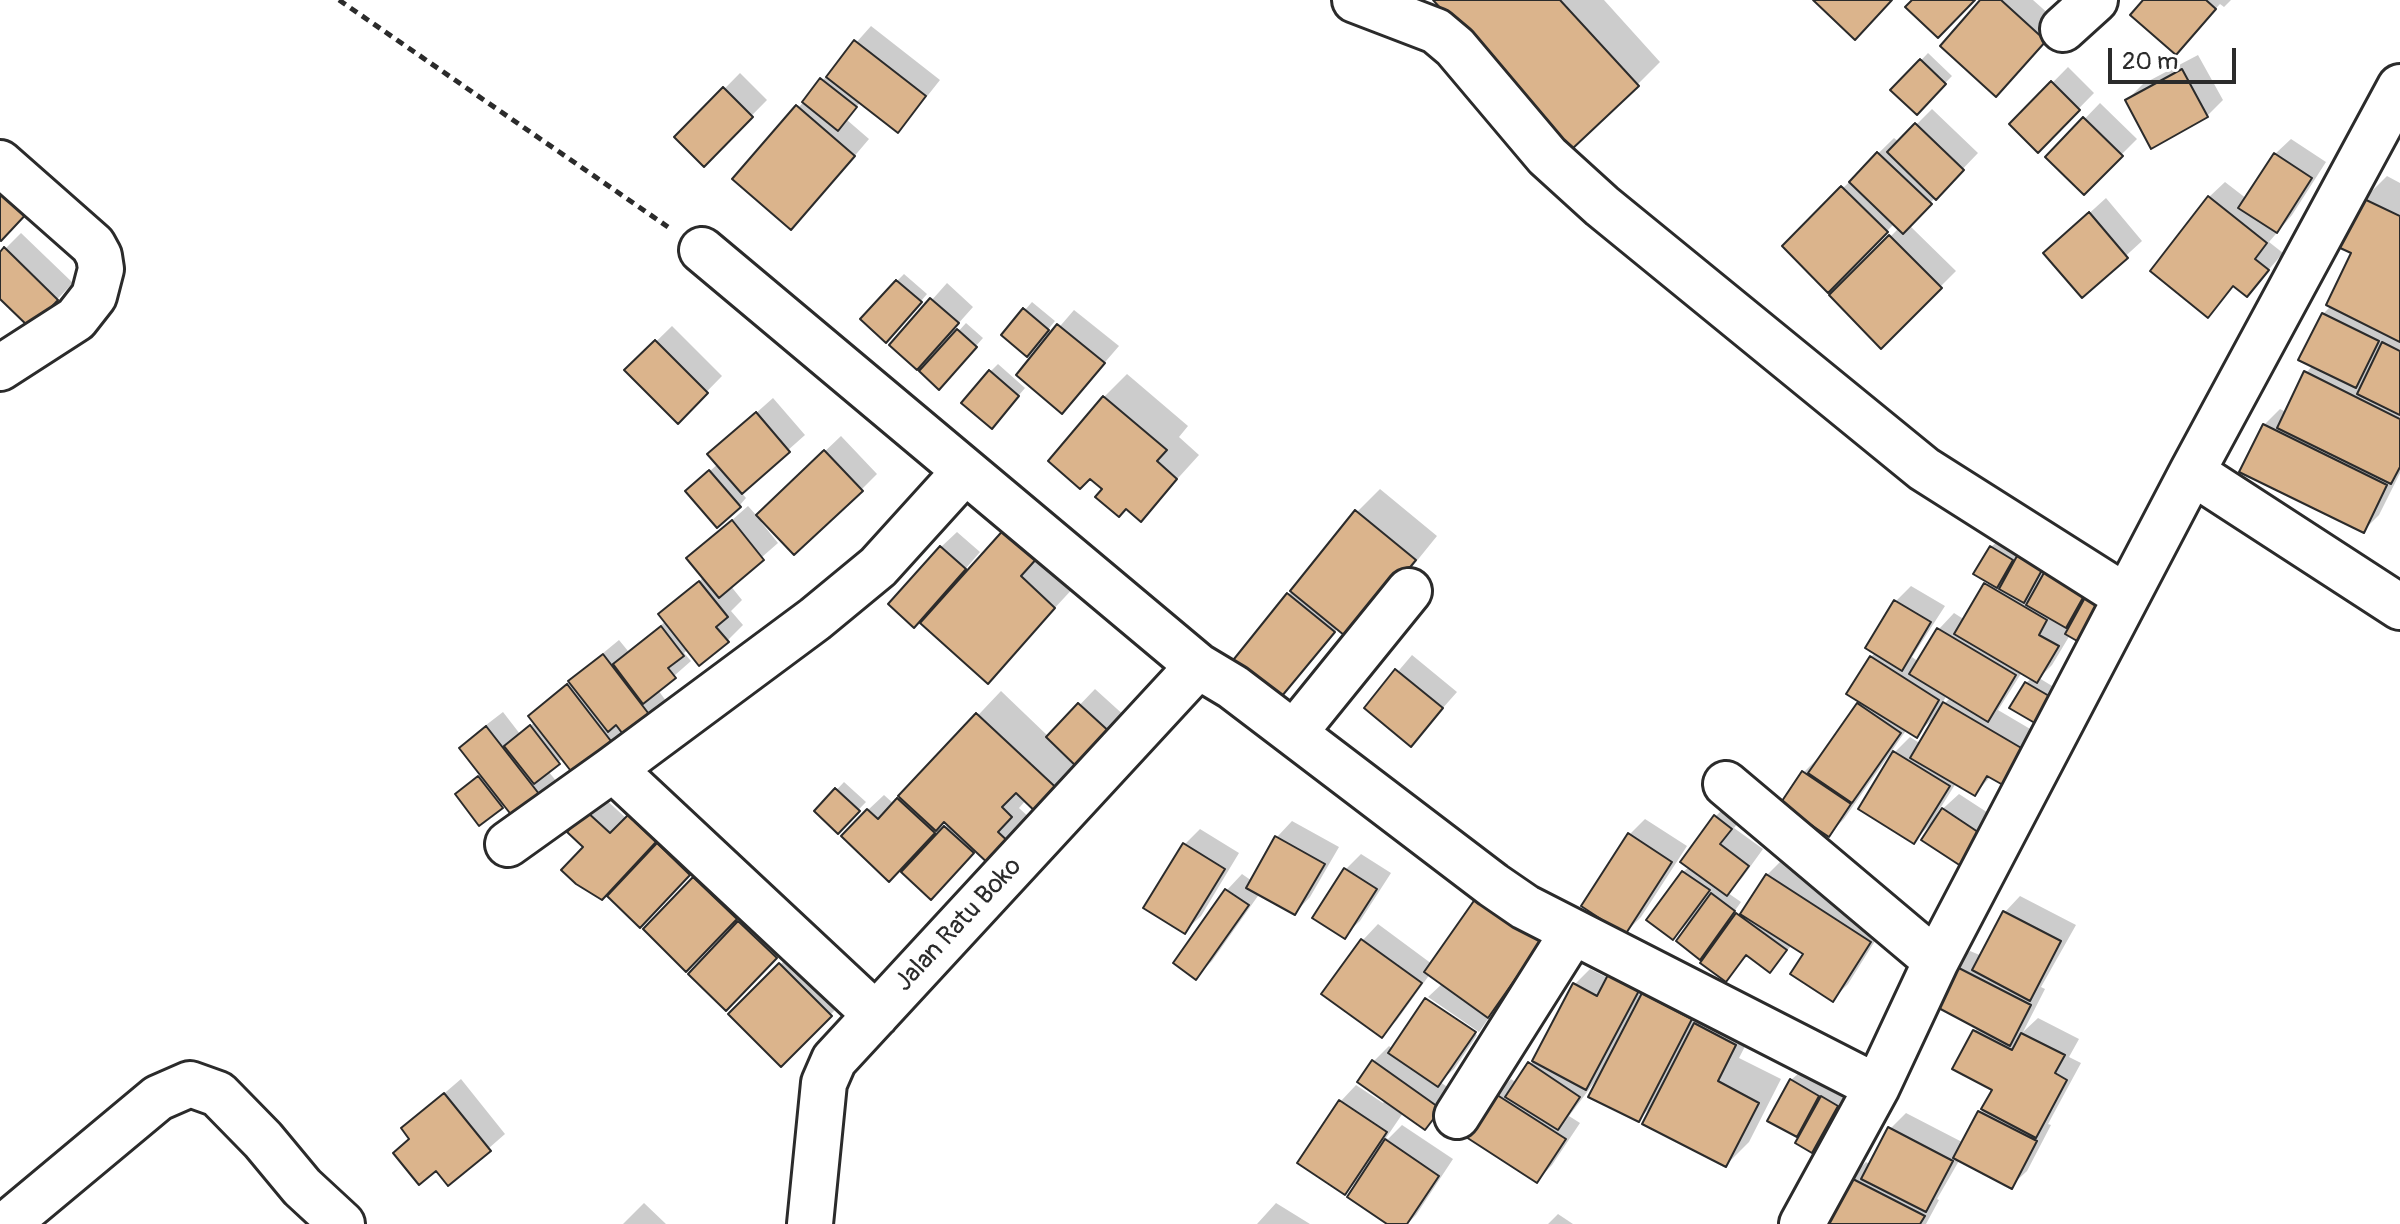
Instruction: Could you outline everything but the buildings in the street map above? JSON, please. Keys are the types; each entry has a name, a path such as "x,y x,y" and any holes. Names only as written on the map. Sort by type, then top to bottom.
{"street":[{"path":"2063,29 2095,0"},
{"path":"1376,4 1436,31 1455,47 1569,178 1924,469 2126,597"},
{"path":"1802,1224 1877,1087 1936,961 2126,597 2400,87"},
{"path":"0,163 93,245 101,269 94,296 76,319 0,368"},
{"path":"702,250 1198,666 1233,687 1493,885 1525,907 1877,1087"},
{"path":"508,844 815,619 878,567 965,471"},
{"path":"2192,472 2400,607"},
{"path":"1294,733 1409,591"},
{"name":"Jalan Ratu Boko","path":"810,1224 827,1071 840,1051 1198,666"},
{"path":"613,769 876,1015"},
{"path":"1726,784 1936,961"},
{"path":"1457,1116 1573,932"},
{"path":"7,1224 158,1098 190,1084 218,1094 263,1140 302,1187 342,1224"}],"path":[{"path":"339,0 702,250"}]}
